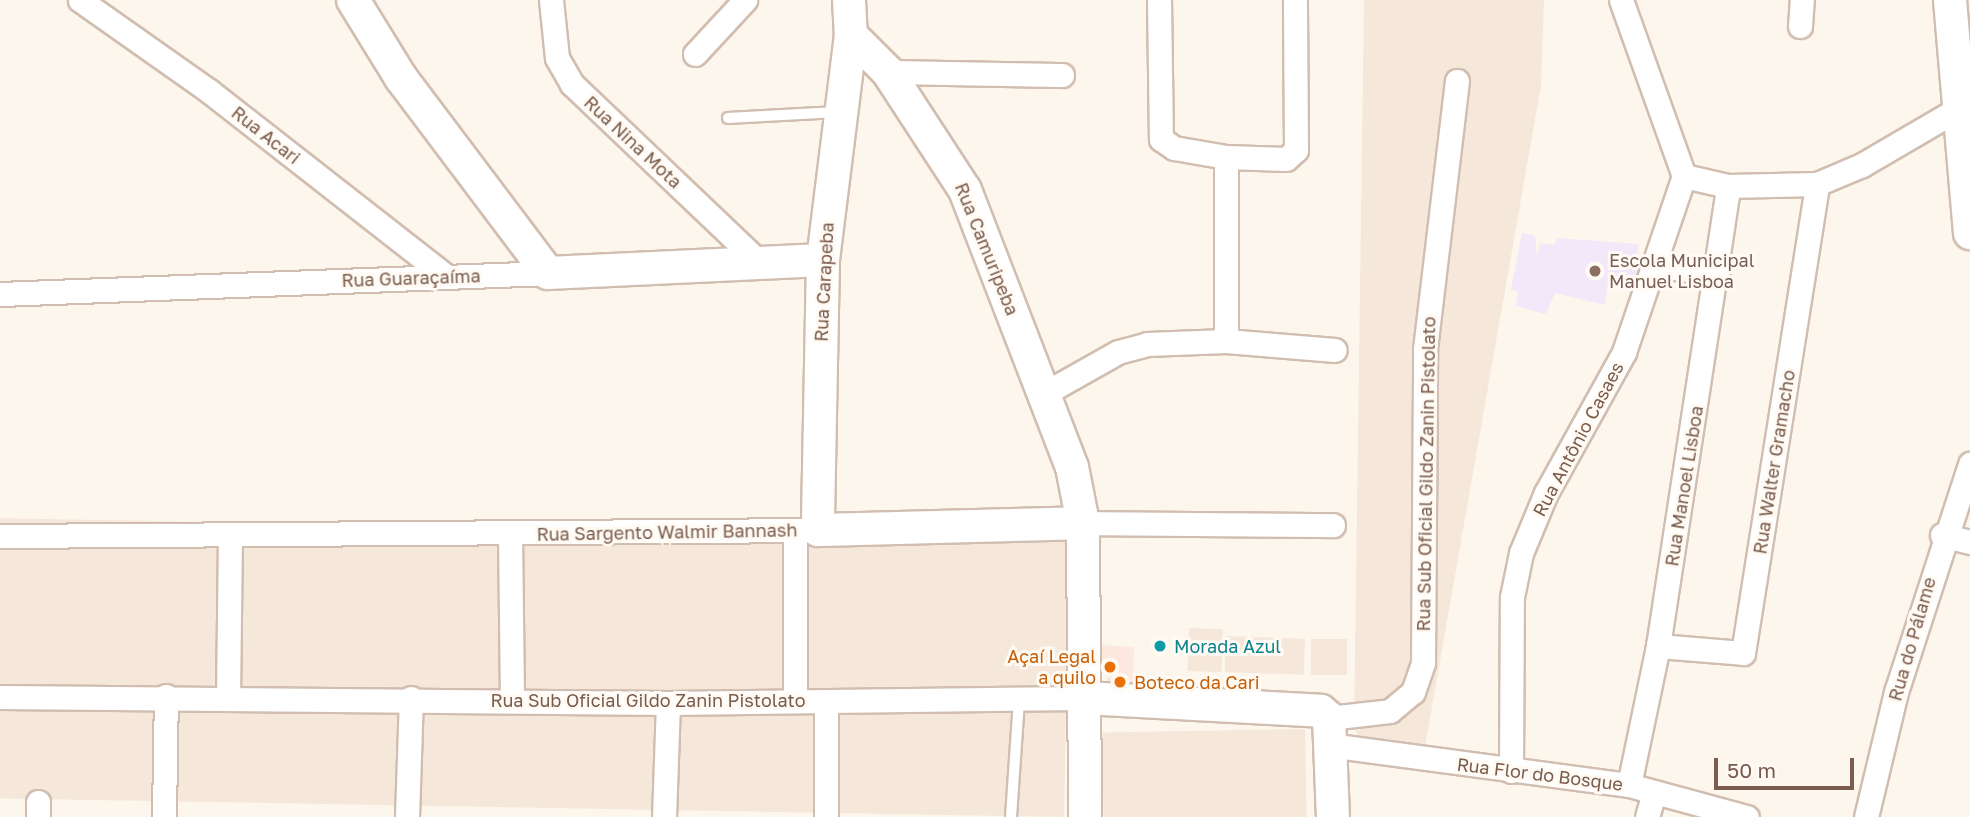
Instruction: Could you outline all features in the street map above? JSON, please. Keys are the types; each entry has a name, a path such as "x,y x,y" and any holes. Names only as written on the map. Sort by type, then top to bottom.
{"main road":[{"path":"353,0 416,99 548,273"},
{"path":"849,0 851,36"},
{"path":"1950,0 1956,110 1970,233"},
{"name":"Rua Camuripeba","path":"851,36 888,72 965,190 1047,392 1083,523 1085,817"},
{"name":"Rua Carapeba","path":"807,531 823,260 839,111 851,36"},
{"name":"Rua Guaraçaíma","path":"548,273 823,260"},
{"name":"Rua Sargento Walmir Bannash","path":"807,531 1083,523"},
{"name":"Rua Sub Oficial Gildo Zanin Pistolato","path":"1084,698 1296,705 1329,732"},
{"path":"1329,732 1334,817"}],"street":[{"name":"Rua Acari","path":"80,0 209,90 446,276"},
{"name":"Rua Nina Mota","path":"551,0 557,58 572,84 758,261"},
{"path":"695,54 745,0"},
{"path":"1159,0 1161,139 1174,148 1226,157 1286,159 1296,150 1294,0"},
{"path":"1621,0 1684,176 1728,186 1817,184 1862,165 1956,110"},
{"path":"1801,26 1802,0"},
{"path":"888,72 1062,75"},
{"name":"Rua Sub Oficial Gildo Zanin Pistolato","path":"1329,732 1390,710 1413,692 1423,663 1425,349 1457,81"},
{"path":"1226,157 1226,341"},
{"name":"Rua Antônio Casaes","path":"1511,771 1512,597 1521,553 1546,493 1612,378 1684,176"},
{"name":"Rua Walter Gramacho","path":"1658,646 1744,653 1817,184"},
{"name":"Rua Manoel Lisboa","path":"1629,785 1658,646 1717,274 1728,186"},
{"path":"1653,265 1717,274"},
{"name":"Rua Guaraçaíma","path":"0,294 548,273"},
{"path":"1047,392 1118,352 1147,344 1226,341 1335,350"},
{"name":"Rua do Pálame","path":"1866,817 1942,535 1970,464"},
{"name":"Rua Sargento Walmir Bannash","path":"1083,523 1333,525"},
{"name":"Rua Sargento Walmir Bannash","path":"0,536 230,537 807,531"},
{"name":"Rua Carapeba","path":"795,700 807,531"},
{"path":"510,534 512,700"},
{"path":"1942,535 1970,542"},
{"path":"228,698 230,537"},
{"path":"164,817 166,696"},
{"name":"Rua Sub Oficial Gildo Zanin Pistolato","path":"0,697 411,698 668,703 1084,698"},
{"path":"407,817 411,698"},
{"path":"826,701 826,817"},
{"path":"664,817 668,703"},
{"name":"Rua Flor do Bosque","path":"1329,732 1511,771 1629,785 1747,817"},
{"path":"1647,817 1654,792"}],"lane":[{"path":"728,118 839,111"},
{"path":"1011,817 1019,699"}],"shaded area":[{"path":"1364,0 1544,0 1541,85 1425,747 1360,739 1354,727"},
{"path":"1522,233 1535,236 1537,258 1540,243 1554,245 1557,238 1639,244 1636,260 1627,258 1625,267 1640,271 1634,287 1609,280 1605,305 1555,293 1546,314 1516,306 1518,291 1511,290"},
{"path":"0,518 1069,537 1064,817 0,798"},
{"path":"1189,628 1223,629 1221,672 1187,671"},
{"path":"1226,636 1305,639 1304,675 1225,672"},
{"path":"1311,639 1347,639 1347,675 1311,675"},
{"path":"1100,645 1134,647 1133,684 1107,688 1108,660 1099,659"},
{"path":"1305,729 1307,817 1104,817 1102,733"}],"place":[{"name":"Escola Municipal Manuel Lisboa","path":"1595,271"},
{"name":"Morada Azul","path":"1160,646"},
{"name":"Açaí Legal a quilo","path":"1110,667"},
{"name":"Boteco da Cari","path":"1120,682"}]}
